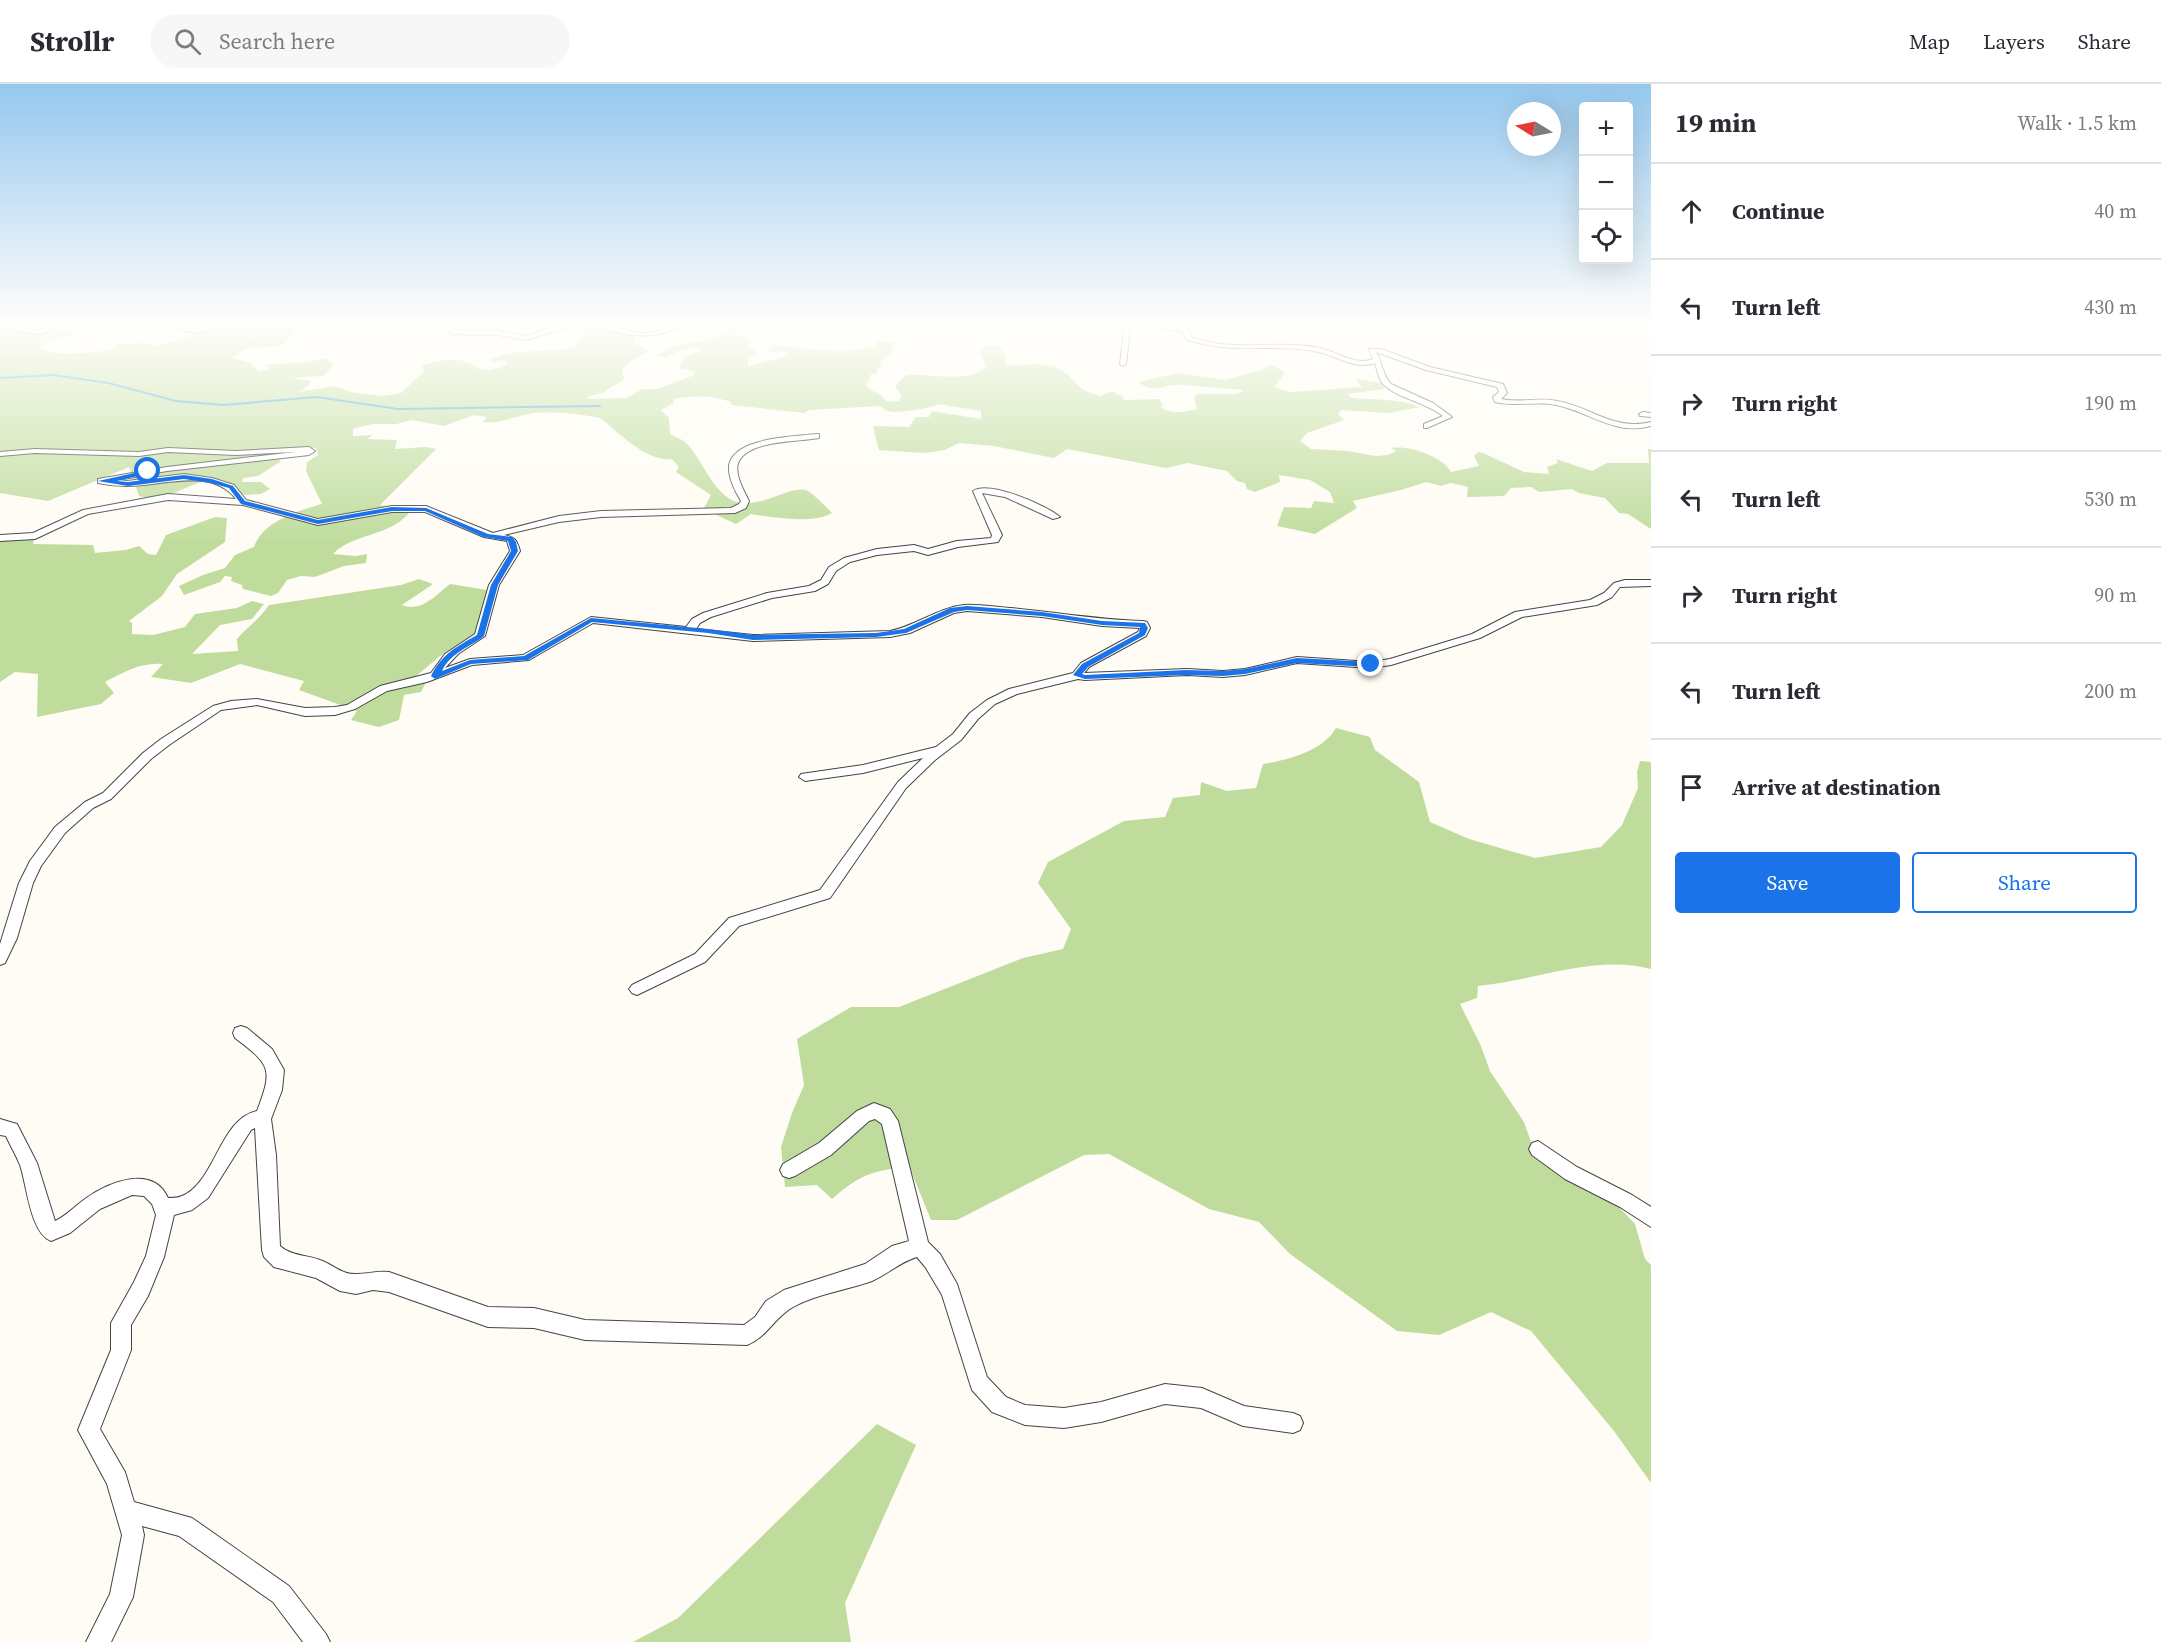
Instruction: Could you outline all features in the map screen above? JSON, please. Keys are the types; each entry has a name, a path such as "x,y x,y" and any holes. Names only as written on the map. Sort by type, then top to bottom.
{"street":[{"path":"1411,398 1428,403 1449,417 1427,426"},
{"path":"1498,398 1505,402 1525,405 1559,404 1609,423 1637,426 1651,424"},
{"path":"492,536 559,519 601,514 732,511 743,506 745,501 737,485 733,468 735,459 752,445 816,436"},
{"path":"0,454 35,451 59,453 92,451 133,454 168,450 236,453 299,448 311,451 245,461 167,468 101,481 128,484 184,477 212,481 231,487 243,502"},
{"path":"690,629 696,621 707,615 771,595 812,589 825,582 832,569 847,560 877,552 914,548 928,552 957,543 995,540 997,535 977,491 995,491 1021,500 1056,517"},
{"path":"0,538 35,536 86,512 168,497 243,502 318,522 392,509 426,510 492,536 510,539 515,551 494,585 480,636 452,652 442,662 435,676"},
{"path":"1077,675 1085,677 1186,672 1223,674 1245,672 1297,660 1371,664 1391,662 1476,636 1519,614 1593,603 1602,600 1617,585 1625,583 1651,584"},
{"path":"0,959 10,938 26,884 35,864 60,830 89,806 107,796 129,777 147,756 216,708 246,702 304,712 335,711 351,707 384,688 435,676 470,662 525,658 591,620 772,638 890,634 906,631 952,610 967,608 1042,614 1102,623 1143,624 1145,628 1142,634 1085,665 1077,675 1013,691 991,702 974,716 944,749 931,757 902,785 825,894 734,922 700,958 637,989"},
{"path":"805,777 863,769 944,749"},
{"path":"241,1033 267,1052 273,1063 277,1079 263,1119 271,1250 281,1260 319,1269 340,1281 356,1284 373,1280 389,1282 488,1317 534,1318 585,1330 747,1335 762,1324 772,1308 791,1297 870,1272 899,1254 920,1247"},
{"path":"789,1170 825,1149 863,1116 874,1111 884,1114 890,1121 920,1247 933,1261 950,1291 979,1383 999,1406 1025,1415 1064,1418 1101,1412 1164,1394 1202,1398 1243,1416 1293,1423"},
{"path":"163,1208 186,1204 202,1192 245,1125 255,1119 263,1119"},
{"path":"0,1127 11,1129 28,1163 44,1221 51,1232 64,1227 94,1203 131,1186 148,1188 159,1199 165,1215 154,1257 141,1289 122,1323 121,1350 89,1430 117,1480 133,1535 121,1597 98,1642"},
{"path":"1538,1149 1571,1173 1651,1218"},
{"path":"126,1511 184,1526 281,1594 318,1642"}],"green space":[{"path":"0,398 683,398 673,399 674,403 661,410 669,418 670,434 692,450 715,485 729,498 737,502 757,502 801,489 811,493 832,513 804,519 751,514 736,524 704,508 711,495 676,472 679,467 672,459 662,459 643,451 600,418 550,412 494,422 483,422 487,417 474,415 444,426 412,420 396,424 372,424 353,429 353,436 372,435 368,439 397,440 395,449 426,447 436,449 380,505 409,513 392,527 350,542 333,554 356,556 367,554 366,563 344,566 315,577 301,576 287,580 278,593 271,596 243,589 242,585 231,581 232,577 225,576 220,582 184,595 179,586 225,568 235,555 254,547 265,530 282,518 322,504 306,471 307,462 318,455 316,448 294,447 278,452 280,462 258,476 243,478 242,482 261,482 270,489 261,494 244,495 228,482 214,480 203,481 162,497 139,496 129,467 48,501 0,493"},
{"path":"714,398 883,398 889,401 899,401 901,398 1123,398 1124,400 1159,399 1163,405 1160,406 1172,412 1197,409 1194,398 1351,398 1394,401 1420,407 1389,413 1341,410 1338,414 1344,420 1307,433 1300,441 1311,449 1348,451 1375,456 1388,455 1396,451 1391,448 1407,448 1433,457 1447,466 1451,472 1479,466 1474,456 1478,452 1524,472 1549,474 1547,467 1558,463 1556,459 1592,471 1607,463 1649,463 1648,449 1651,449 1651,529 1628,514 1619,513 1605,498 1579,493 1572,489 1539,492 1531,487 1511,488 1504,496 1467,497 1468,487 1451,483 1441,486 1426,482 1353,501 1357,508 1315,534 1277,526 1284,507 1311,508 1314,501 1334,503 1330,492 1310,480 1279,475 1280,482 1255,492 1247,489 1245,483 1237,481 1227,471 1188,463 1166,468 1067,449 1054,458 994,446 959,443 945,450 924,453 879,450 873,426 909,427 916,417 929,417 932,411 981,419 981,411 938,404 898,412 888,411 880,406 809,410 804,413 731,405 731,402"},
{"path":"215,517 227,518 225,542 177,574 162,596 129,621 132,623 132,634 153,635 185,627 195,614 237,608 252,601 264,604 252,619 220,625 192,654 238,651 237,639 269,605 401,585 419,579 433,584 402,605 416,607 422,605 450,584 487,590 475,634 440,656 415,677 426,682 421,692 404,695 399,720 379,727 351,720 357,711 299,690 304,681 240,664 191,683 151,677 163,664 140,666 105,682 114,693 101,704 37,717 38,674 15,672 0,682 0,540 34,540 33,544 93,545 95,553 126,550 139,546 148,554 156,555 166,535"},
{"path":"1336,728 1370,737 1375,750 1419,782 1430,822 1469,839 1535,858 1601,847 1622,825 1638,788 1637,772 1640,761 1651,762 1651,969 1630,965 1608,965 1564,970 1478,986 1477,998 1460,1004 1481,1046 1490,1071 1524,1122 1537,1159 1564,1179 1614,1202 1635,1224 1645,1259 1651,1265 1651,1483 1614,1431 1531,1331 1491,1312 1439,1335 1397,1331 1290,1254 1259,1222 1209,1209 1109,1154 1084,1155 957,1220 931,1220 909,1166 868,1175 851,1184 832,1199 817,1185 785,1187 781,1147 804,1085 797,1039 851,1007 899,1007 1023,958 1063,949 1071,929 1038,883 1048,862 1124,821 1165,817 1173,798 1200,795 1201,782 1227,791 1256,788 1263,764 1304,753 1323,743"},
{"path":"877,1424 916,1445 845,1603 851,1642 633,1642 678,1618"}],"waterway":[{"path":"164,398 223,405 309,398"},
{"path":"322,398 398,409 600,406"}],"route":[{"path":"148,471 128,478 101,481 128,484 169,477 212,481 231,487 243,502 250,505 283,511 318,522 392,509 426,510 487,536 510,539 515,551 494,585 480,636 452,652 442,662 435,676 470,662 525,658 591,620 601,619 753,638 876,635 906,631 952,610 967,608 1042,614 1102,623 1143,624 1145,628 1142,634 1085,665 1077,675 1085,677 1186,672 1223,674 1245,672 1297,660 1371,664"}]}
